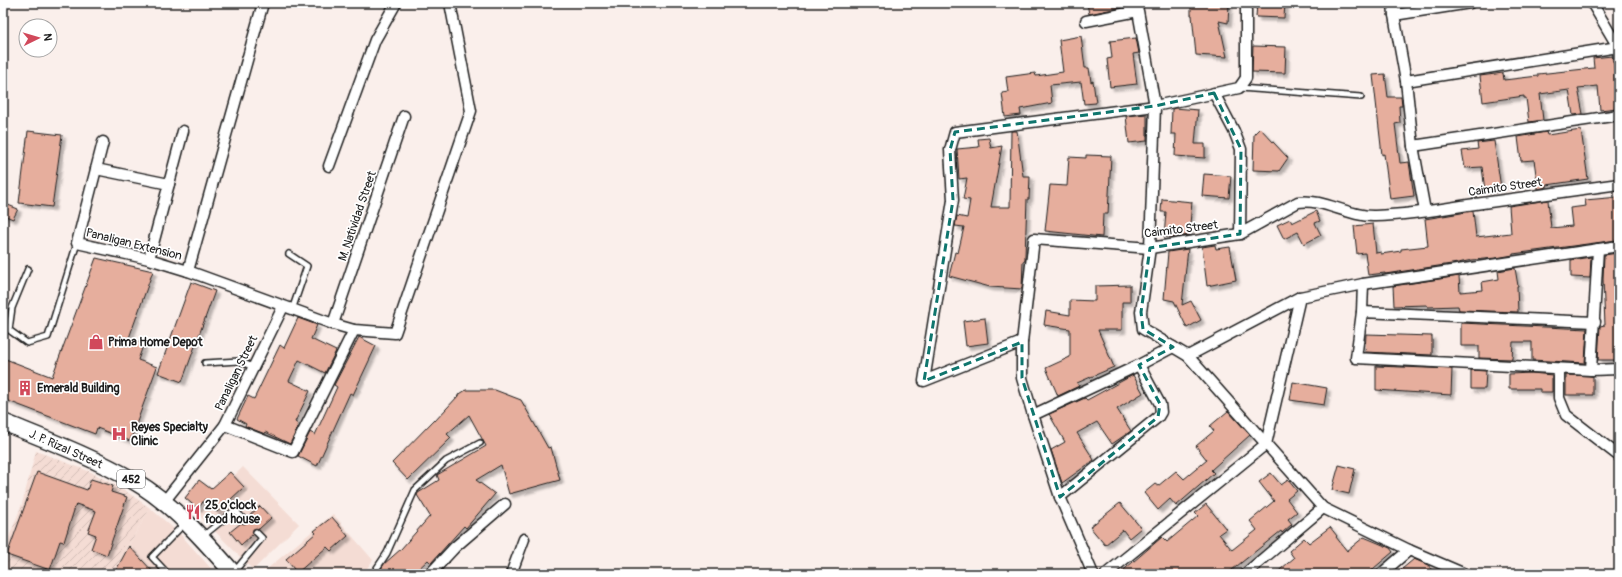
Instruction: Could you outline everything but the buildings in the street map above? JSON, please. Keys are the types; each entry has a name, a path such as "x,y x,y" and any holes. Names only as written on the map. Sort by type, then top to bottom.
{"highway":[{"name":"J. P. Rizal Street","path":"3,422 92,459 135,481 186,522 234,573"}],"street":[{"path":"188,271 263,3"},
{"path":"329,166 375,40 396,3"},
{"name":"Panaligan Extension","path":"103,142 77,243 149,259 188,271 287,308 354,330 395,333 472,111 450,3"},
{"path":"1022,342 924,381 953,200 950,150 954,132 1155,106 1239,88 1246,78 1246,3"},
{"path":"1394,3 1394,15 1406,80 1414,146 1425,211"},
{"path":"1394,15 1470,3"},
{"path":"1592,3 1618,47 1619,60"},
{"path":"1086,21 1138,11 1155,106 1150,248 1141,312 1143,329 1188,356 1323,508 1409,550 1465,574"},
{"path":"1406,80 1618,47"},
{"path":"1214,93 1234,131 1241,149 1240,234"},
{"path":"1414,146 1619,115"},
{"name":"M. Natividad Street","path":"333,324 404,116"},
{"path":"149,259 183,131"},
{"path":"96,169 169,184"},
{"name":"Caimito Street","path":"1093,574 1060,497 1022,378 1022,342 1034,239 1150,248 1240,234 1298,202 1307,201 1374,216 1425,211 1619,184"},
{"path":"1188,356 1300,297 1363,284 1619,246"},
{"path":"1591,370 1595,322 1598,249"},
{"path":"1363,284 1362,312 1356,358 1559,369 1619,369"},
{"path":"1106,574 1266,444 1300,297"},
{"name":"Panaligan Street","path":"163,503 225,425 253,367 287,308"},
{"path":"1362,312 1595,322"},
{"path":"225,425 292,452 354,330"},
{"path":"1033,415 1139,365 1173,347"},
{"path":"1060,497 1158,417 1161,412 1160,404 1139,365"},
{"path":"1559,369 1559,398 1566,415 1619,456"},
{"path":"430,574 455,546 505,504"},
{"path":"1245,574 1323,508"},
{"path":"511,574 524,539"},
{"path":"1381,574 1409,550"}],"lane":[{"path":"1239,88 1361,97"},
{"path":"28,269 12,308 9,330 27,343 48,337 77,243"},
{"path":"287,308 306,266 289,254"},
{"path":"205,363 239,361 253,367"},
{"path":"373,574 387,553 415,490 446,461 480,442"},
{"path":"201,538 235,510 244,520"},
{"path":"168,574 152,557 186,522"},
{"path":"234,573 262,538 256,532"}],"highlighted area":[{"path":"1214,93 1241,149 1240,234 1150,248 1141,312 1143,329 1173,347 1139,365 1160,404 1158,417 1060,497 1022,378 1022,342 924,381 953,200 950,150 955,132 1155,106"}],"shaded area":[{"path":"36,451 91,472 127,492 150,508 112,574 3,574 3,553 22,504"},
{"path":"243,467 299,524 253,570 197,513"},
{"path":"150,508 180,534 216,574 112,574"},
{"path":"333,514 373,560 363,574 261,574"}],"place":[{"name":"Prima Home Depot","path":"96,342"},
{"name":"Emerald Building","path":"25,388"},
{"name":"Reyes Specialty Clinic","path":"119,434"},
{"name":"25 o'clock food house","path":"193,512"}]}
